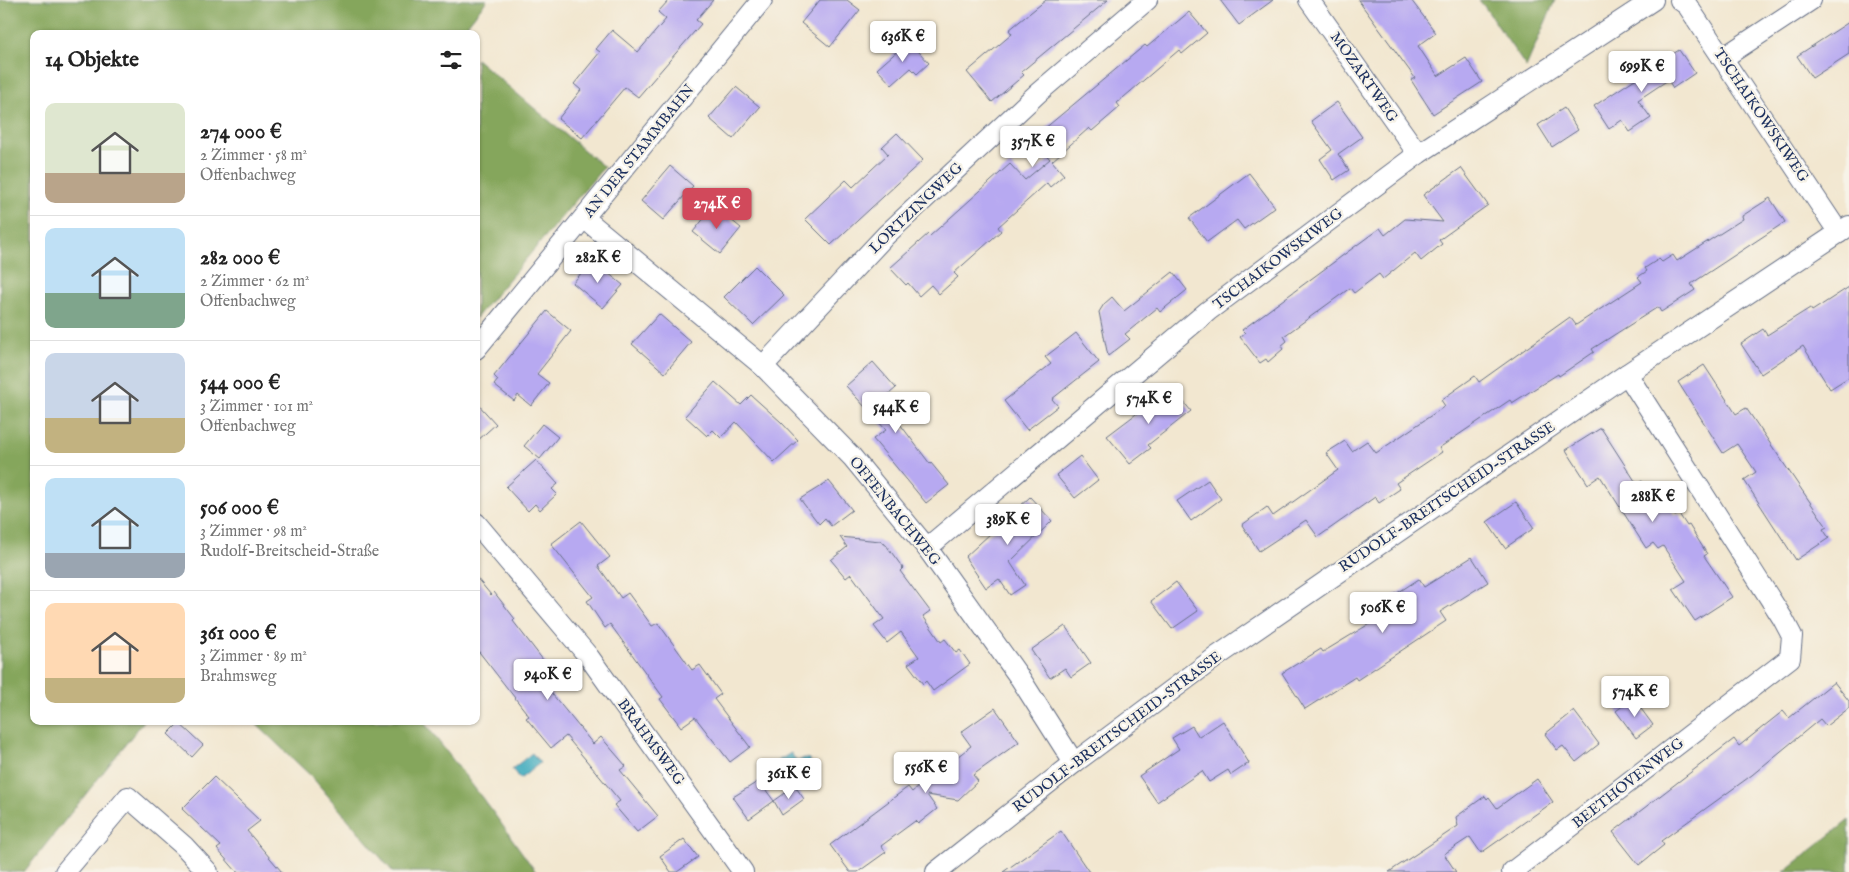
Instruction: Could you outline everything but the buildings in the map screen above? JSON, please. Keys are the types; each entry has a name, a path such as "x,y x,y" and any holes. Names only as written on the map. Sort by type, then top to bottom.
{"street":[{"name":"AN DER STAMMBAHN","path":"480,344 762,0"},
{"name":"LORTZINGWEG","path":"763,366 886,235 1038,93 1147,0"},
{"name":"MOZARTWEG","path":"1309,0 1418,154"},
{"name":"TSCHAIKOWSKIWEG","path":"927,548 1208,310 1418,154 1653,0"},
{"name":"TSCHAIKOWSKIWEG","path":"1680,0 1687,5 1844,229"},
{"path":"1723,58 1810,0"},
{"name":"OFFENBACHWEG","path":"584,218 763,366 852,457 927,548 1020,678 1074,763"},
{"name":"RUDOLF-BREITSCHEID-STRASSE","path":"936,872 1074,763 1231,646 1627,374 1844,229"},
{"name":"BEETHOVENWEG","path":"1512,872 1790,658 1792,636 1783,619 1627,374"},
{"name":"BRAHMSWEG","path":"480,528 589,657 743,872"},
{"path":"65,872 128,796 184,846 208,872"}],"green space":[{"path":"0,0 487,0 463,30 30,30 30,725 141,725 24,872 0,872"},
{"path":"1479,0 1555,0 1526,67 1484,6"},
{"path":"480,62 604,167 480,313"},
{"path":"257,725 426,725 536,872 393,872 311,776"},
{"path":"1849,820 1849,872 1784,872"}],"water":[{"path":"532,753 540,763 520,779 512,769"},
{"path":"791,753 797,762 804,758 809,759 813,771 810,777 789,777 776,762"}]}
